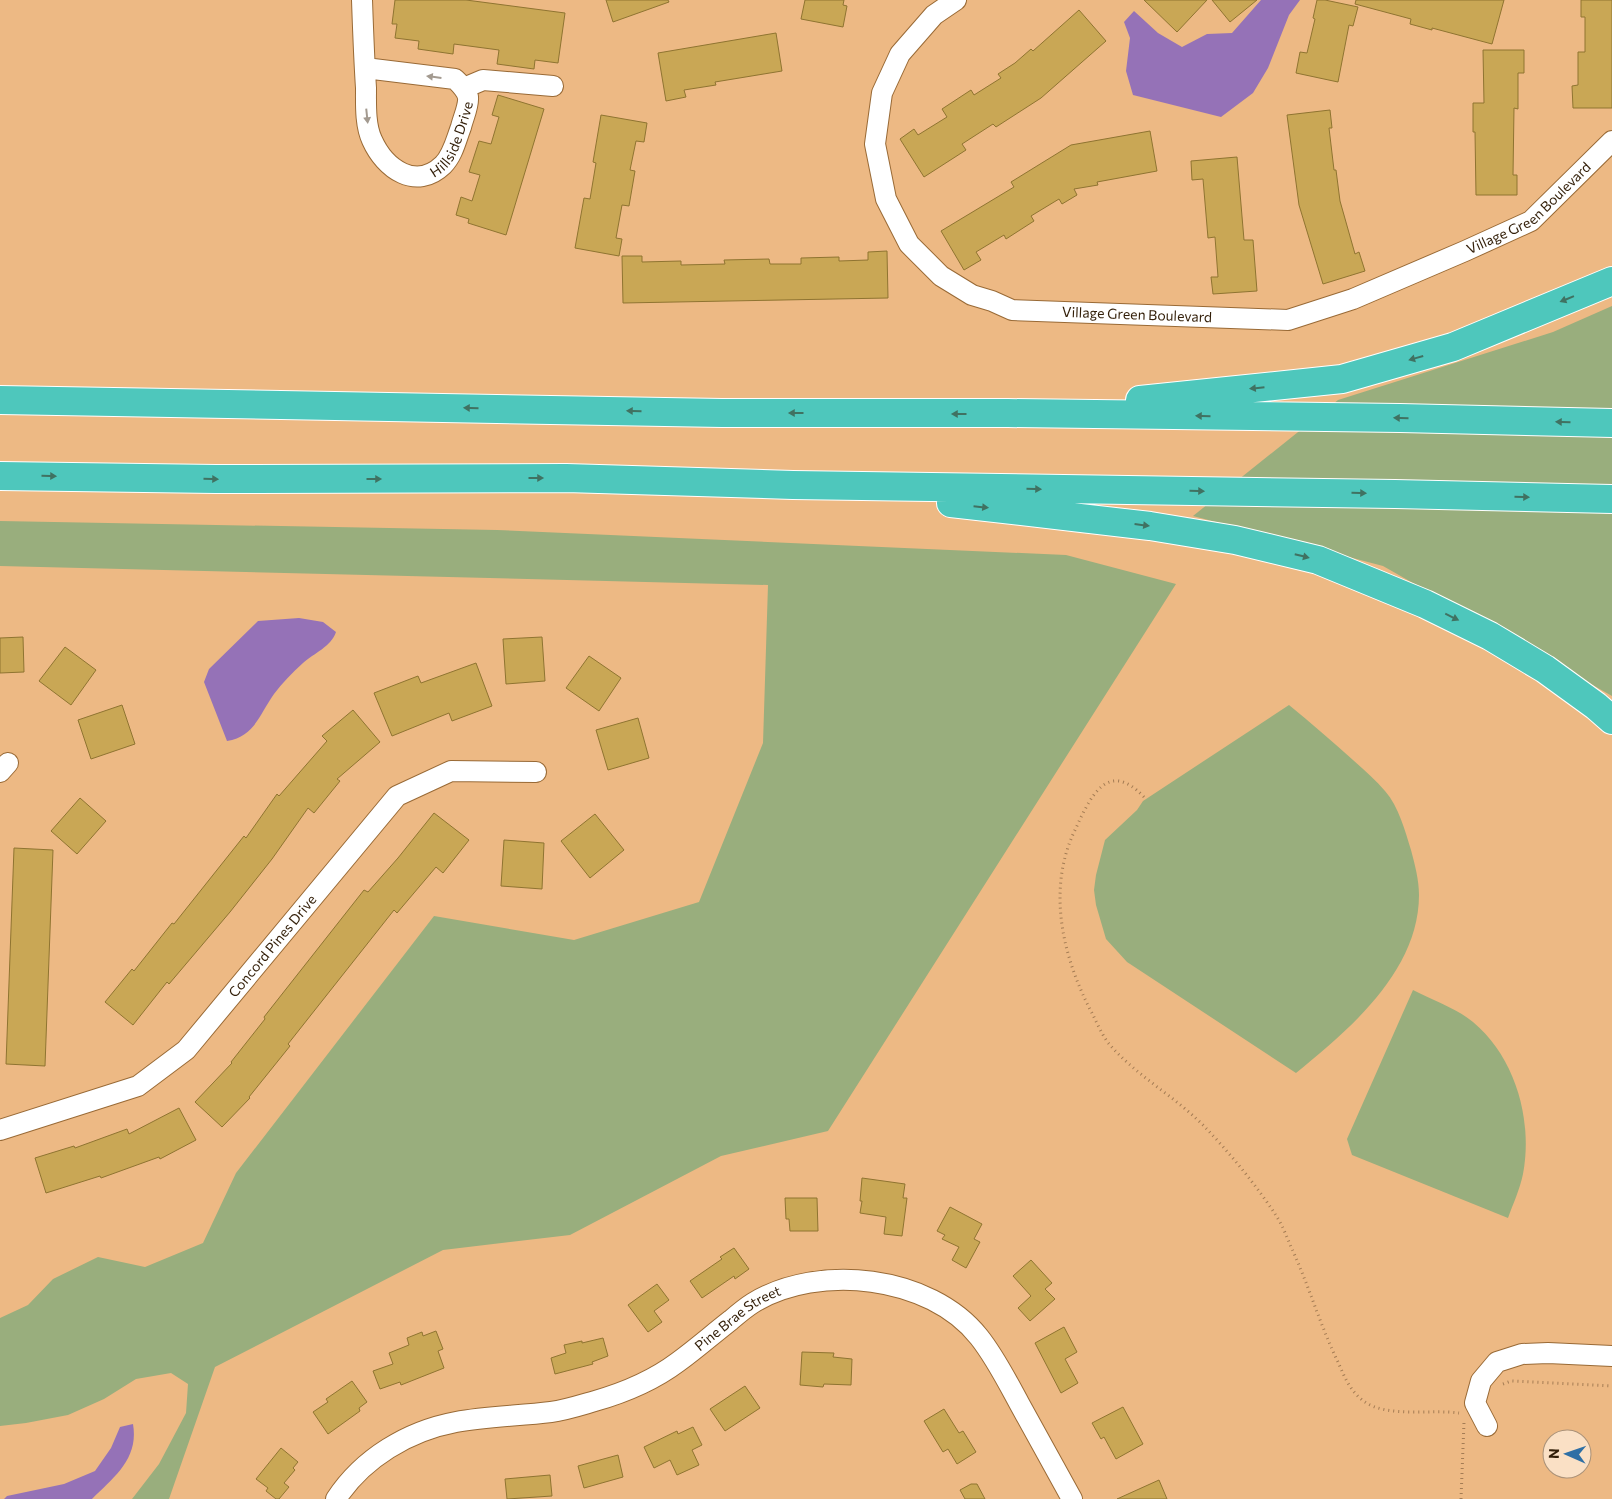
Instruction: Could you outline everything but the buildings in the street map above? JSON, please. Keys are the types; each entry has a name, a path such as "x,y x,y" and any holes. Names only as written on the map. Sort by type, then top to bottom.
{"highway":[{"path":"1008,414 1342,379 1453,348 1612,281"},
{"path":"0,400 722,413 1400,418 1612,423"},
{"path":"0,476 216,479 566,478 793,485 1612,499"},
{"path":"793,485 1150,526 1235,540 1318,560 1425,604 1490,636 1545,669 1612,720"}],"street":[{"name":"Hillside Drive","path":"362,0 367,116 371,140 384,160 402,174 419,178 431,174 444,164 453,151 468,98 464,88 455,79 365,68"},
{"name":"Village Green Boulevard","path":"956,0 934,15 900,54 882,93 875,144 886,199 909,244 941,276 972,295 1012,310 1288,320 1354,299 1457,255 1530,221 1612,141"},
{"path":"464,88 483,80 553,86"},
{"name":"Concord Pines Drive","path":"0,1130 138,1086 186,1050 397,796 451,771 536,772"},
{"name":"Pine Brae Street","path":"336,1499 361,1469 381,1453 402,1440 428,1429 456,1422 553,1411 606,1398 654,1377 676,1364 752,1303 799,1285 852,1279 874,1281 906,1290 937,1302 958,1317 979,1336 1003,1374 1072,1499"},
{"path":"1487,1426 1475,1404 1481,1381 1497,1362 1522,1354 1548,1352 1612,1356"}],"path":[{"path":"1144,797 1134,787 1120,781 1110,782 1100,788 1088,802 1071,839 1062,873 1060,920 1069,961 1085,1000 1108,1043 1130,1066 1203,1124 1278,1218 1307,1283 1327,1339 1349,1385 1364,1402 1383,1409 1465,1414 1461,1499"},
{"path":"1500,1385 1511,1381 1612,1386"}],"green space":[{"path":"1612,306 1612,696 1383,566 1193,516 1338,400 1553,332"},
{"path":"0,521 497,530 1066,555 1176,584 828,1131 721,1156 570,1235 443,1250 215,1367 169,1499 132,1499 159,1464 186,1413 188,1384 171,1373 136,1379 104,1399 68,1415 0,1426 0,1318 28,1305 53,1279 98,1257 145,1267 203,1243 236,1173 434,916 574,940 699,902 763,743 768,585 0,566"},
{"path":"1289,705 1366,771 1390,797 1401,819 1411,850 1418,878 1419,895 1416,923 1407,949 1394,973 1358,1018 1338,1038 1296,1073 1127,962 1106,939 1096,905 1094,890 1105,840 1137,810 1143,801"},
{"path":"1413,990 1452,1008 1473,1022 1500,1053 1510,1072 1523,1112 1525,1154 1522,1180 1508,1218 1352,1155 1347,1139"}],"shaded area":[{"path":"1261,0 1300,0 1289,15 1268,68 1253,93 1221,117 1133,95 1126,71 1130,38 1124,22 1134,11 1158,33 1182,47 1207,34 1232,33"},
{"path":"299,618 323,622 336,632 334,637 284,682 250,729 244,734 227,741 204,682 209,669 258,621"},
{"path":"133,1424 134,1436 128,1457 116,1475 92,1499 4,1499 7,1496 64,1484 95,1471 111,1448 120,1427"}]}
